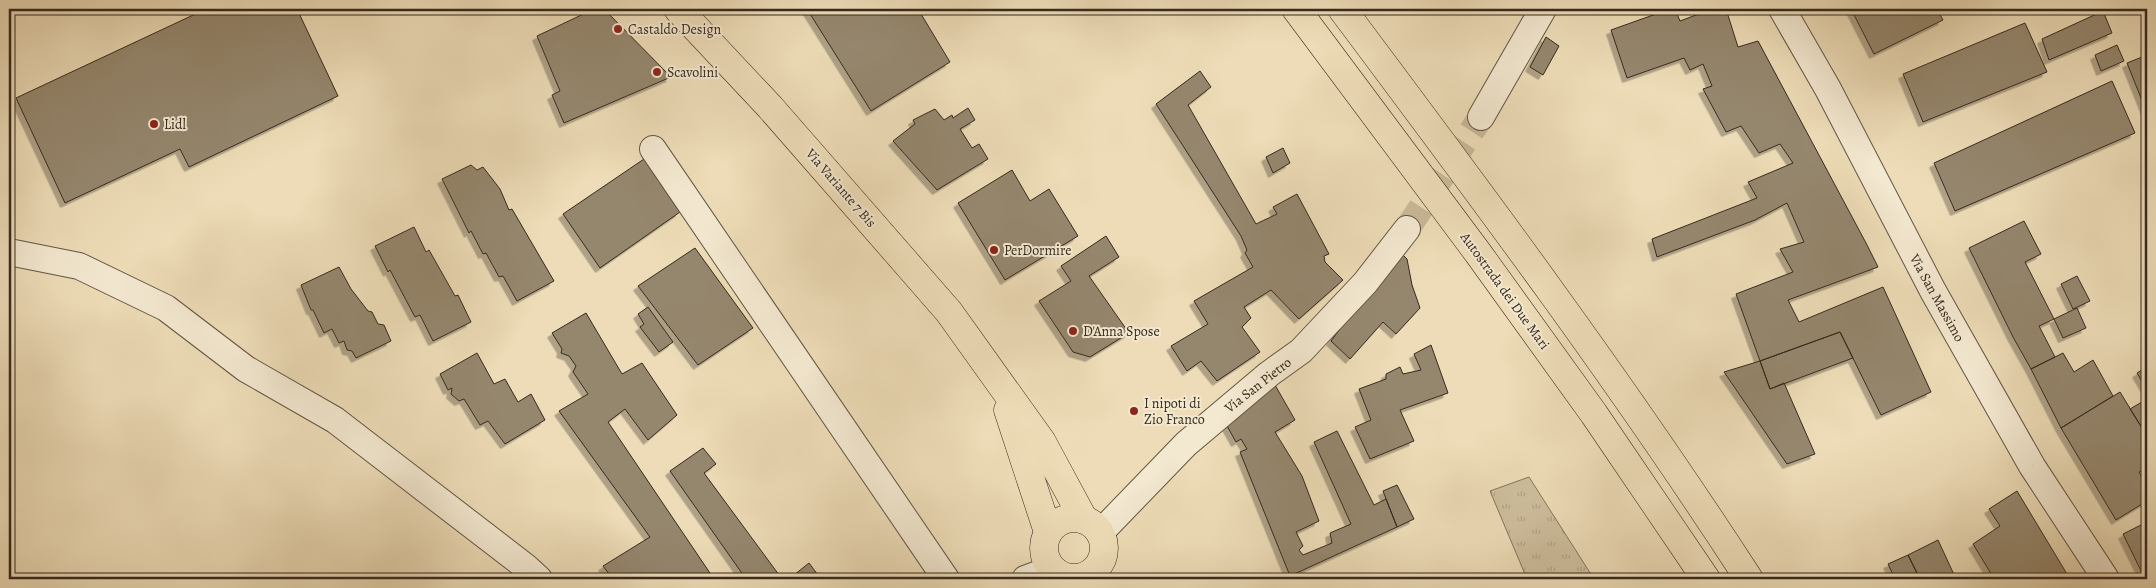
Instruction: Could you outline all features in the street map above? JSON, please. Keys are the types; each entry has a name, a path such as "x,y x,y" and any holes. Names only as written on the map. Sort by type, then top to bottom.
{"main road":[{"name":"Via Variante 7 Bis","path":"678,9 770,106 949,312 1042,442 1092,527"},
{"name":"Autostrada dei Due Mari","path":"1296,9 1484,261 1594,414 1706,579"},
{"path":"1342,9 1508,231 1618,384 1749,579"},
{"name":"Via Variante 7 Bis","path":"995,376 1022,447 1048,532"},
{"path":"1074,518 1092,527 1103,543 1102,571 1094,570 1086,576 1063,575 1046,561 1044,541 1048,532 1055,524 1074,518"}],"street":[{"path":"1481,118 1543,9"},
{"name":"Via San Massimo","path":"1782,9 1828,89 1937,300 2032,466 2106,579"},
{"path":"654,150 946,579"},
{"name":"Via San Pietro","path":"1092,527 1269,374 1302,351 1365,283 1407,229"},
{"path":"9,252 79,266 166,308 246,369 335,420 539,579"},
{"path":"1025,579 1063,575"}],"green space":[{"path":"1529,477 1594,579 1527,579 1490,491"}],"building":[{"name":"Lidl","path":"206,9 297,9 338,96 189,167 180,149 65,203 16,98"},
{"path":"594,9 604,9 671,77 564,123 552,95 560,91 537,36"},
{"path":"807,9 918,9 950,62 871,111"},
{"path":"1670,9 1675,9 1680,21 1712,9 1726,9 1738,47 1758,41 1878,267 1788,300 1799,322 1883,287 1931,392 1881,415 1840,332 1760,361 1736,294 1793,272 1780,249 1804,242 1787,203 1755,220 1657,257 1652,239 1757,198 1748,182 1793,163 1780,144 1759,153 1741,126 1726,132 1703,89 1712,86 1703,64 1690,70 1684,58 1627,78 1611,30"},
{"path":"1851,9 1937,9 1943,20 1874,54"},
{"path":"2103,11 2112,33 2049,60 2042,39"},
{"path":"2025,23 2047,72 1923,122 1903,74"},
{"path":"1546,37 1559,46 1543,75 1530,67"},
{"path":"2117,45 2124,61 2101,71 2095,55"},
{"path":"2147,55 2147,113 2127,63"},
{"path":"1200,71 1211,87 1188,105 1256,224 1277,214 1273,207 1297,194 1329,254 1324,256 1325,262 1343,280 1299,319 1271,290 1244,307 1251,318 1242,327 1260,352 1217,381 1201,361 1187,371 1171,346 1208,324 1194,301 1253,267 1245,253 1247,250 1241,236 1156,104"},
{"path":"2112,81 2135,133 1955,211 1934,163"},
{"path":"968,108 975,120 960,129 972,148 979,144 988,159 937,190 893,141 915,124 913,120 935,109 944,120 952,115 953,118"},
{"path":"1283,148 1290,163 1273,173 1266,157"},
{"path":"644,159 680,212 600,268 563,214"},
{"path":"471,165 477,170 483,167 500,189 509,210 512,209 554,281 517,301 503,276 499,277 486,253 483,254 471,231 469,233 442,179"},
{"path":"1012,170 1030,201 1049,189 1078,236 1005,280 958,203"},
{"path":"2024,221 2041,254 2025,262 2054,319 2039,326 2055,357 2031,369 1969,248"},
{"path":"414,227 426,252 429,250 455,296 458,295 471,322 433,341 420,315 415,317 375,246"},
{"path":"1106,236 1119,257 1089,276 1129,333 1090,357 1073,352 1039,301 1071,281 1061,266"},
{"path":"695,248 753,328 698,365 638,286"},
{"path":"1399,251 1407,259 1412,285 1420,308 1396,334 1383,322 1350,359 1331,341"},
{"path":"339,267 351,289 368,311 372,312 378,324 384,325 391,341 356,358 352,351 347,350 344,341 339,343 332,329 324,333 313,310 311,310 301,285"},
{"path":"2077,276 2090,301 2073,309 2061,284"},
{"path":"648,307 673,342 659,352 640,327 644,324 638,314"},
{"path":"2077,308 2086,328 2063,338 2054,319"},
{"path":"586,313 622,374 642,363 677,415 648,440 625,409 608,422 714,579 613,579 603,566 650,537 559,411 588,394 573,372 576,366 569,356 561,353 562,349 552,333"},
{"path":"1840,332 1853,358 1770,389 1760,361"},
{"path":"1431,345 1448,393 1400,410 1414,441 1370,459 1355,427 1371,420 1359,389 1386,379 1386,374 1400,367 1403,374 1421,370 1414,354"},
{"path":"477,353 494,384 505,379 518,402 531,394 545,420 505,444 488,421 480,425 464,399 459,401 451,394 452,388 448,390 440,374"},
{"path":"2063,353 2074,372 2093,360 2113,396 2061,428 2031,369"},
{"path":"1760,361 1770,389 1784,383 1815,454 1787,464 1724,372"},
{"path":"2147,367 2147,390 2137,373"},
{"path":"1275,385 1295,420 1275,432 1302,476 1319,521 1296,532 1303,546 1299,550 1303,555 1332,543 1330,533 1351,524 1314,442 1337,431 1374,505 1386,499 1397,527 1290,576 1240,452 1247,449 1241,439 1236,442 1223,419"},
{"path":"2120,392 2147,436 2147,459 2144,461 2147,467 2139,472 2147,486 2147,501 2116,520 2061,428"},
{"path":"2147,399 2147,436 2130,409"},
{"path":"703,448 716,464 704,473 782,579 746,579 670,471"},
{"path":"1397,485 1414,519 1397,527 1383,491"},
{"path":"2017,491 2070,579 1989,579 1993,577 1973,544 2000,526 1989,509"},
{"path":"2143,524 2147,533 2147,579 2145,579 2123,534"},
{"path":"1938,540 1956,579 1920,579 1908,555"},
{"path":"1908,555 1920,579 1895,579 1888,564"},
{"path":"809,563 821,579 789,579"}],"tunnel":[{"path":"1407,229 1481,117"}],"place":[{"name":"Castaldo Design","path":"618,29"},
{"name":"Scavolini","path":"657,72"},
{"name":"Lidl","path":"154,124"},
{"name":"PerDormire","path":"994,250"},
{"name":"D'Anna Spose","path":"1073,331"},
{"name":"I nipoti di Zio Franco","path":"1134,411"}]}
